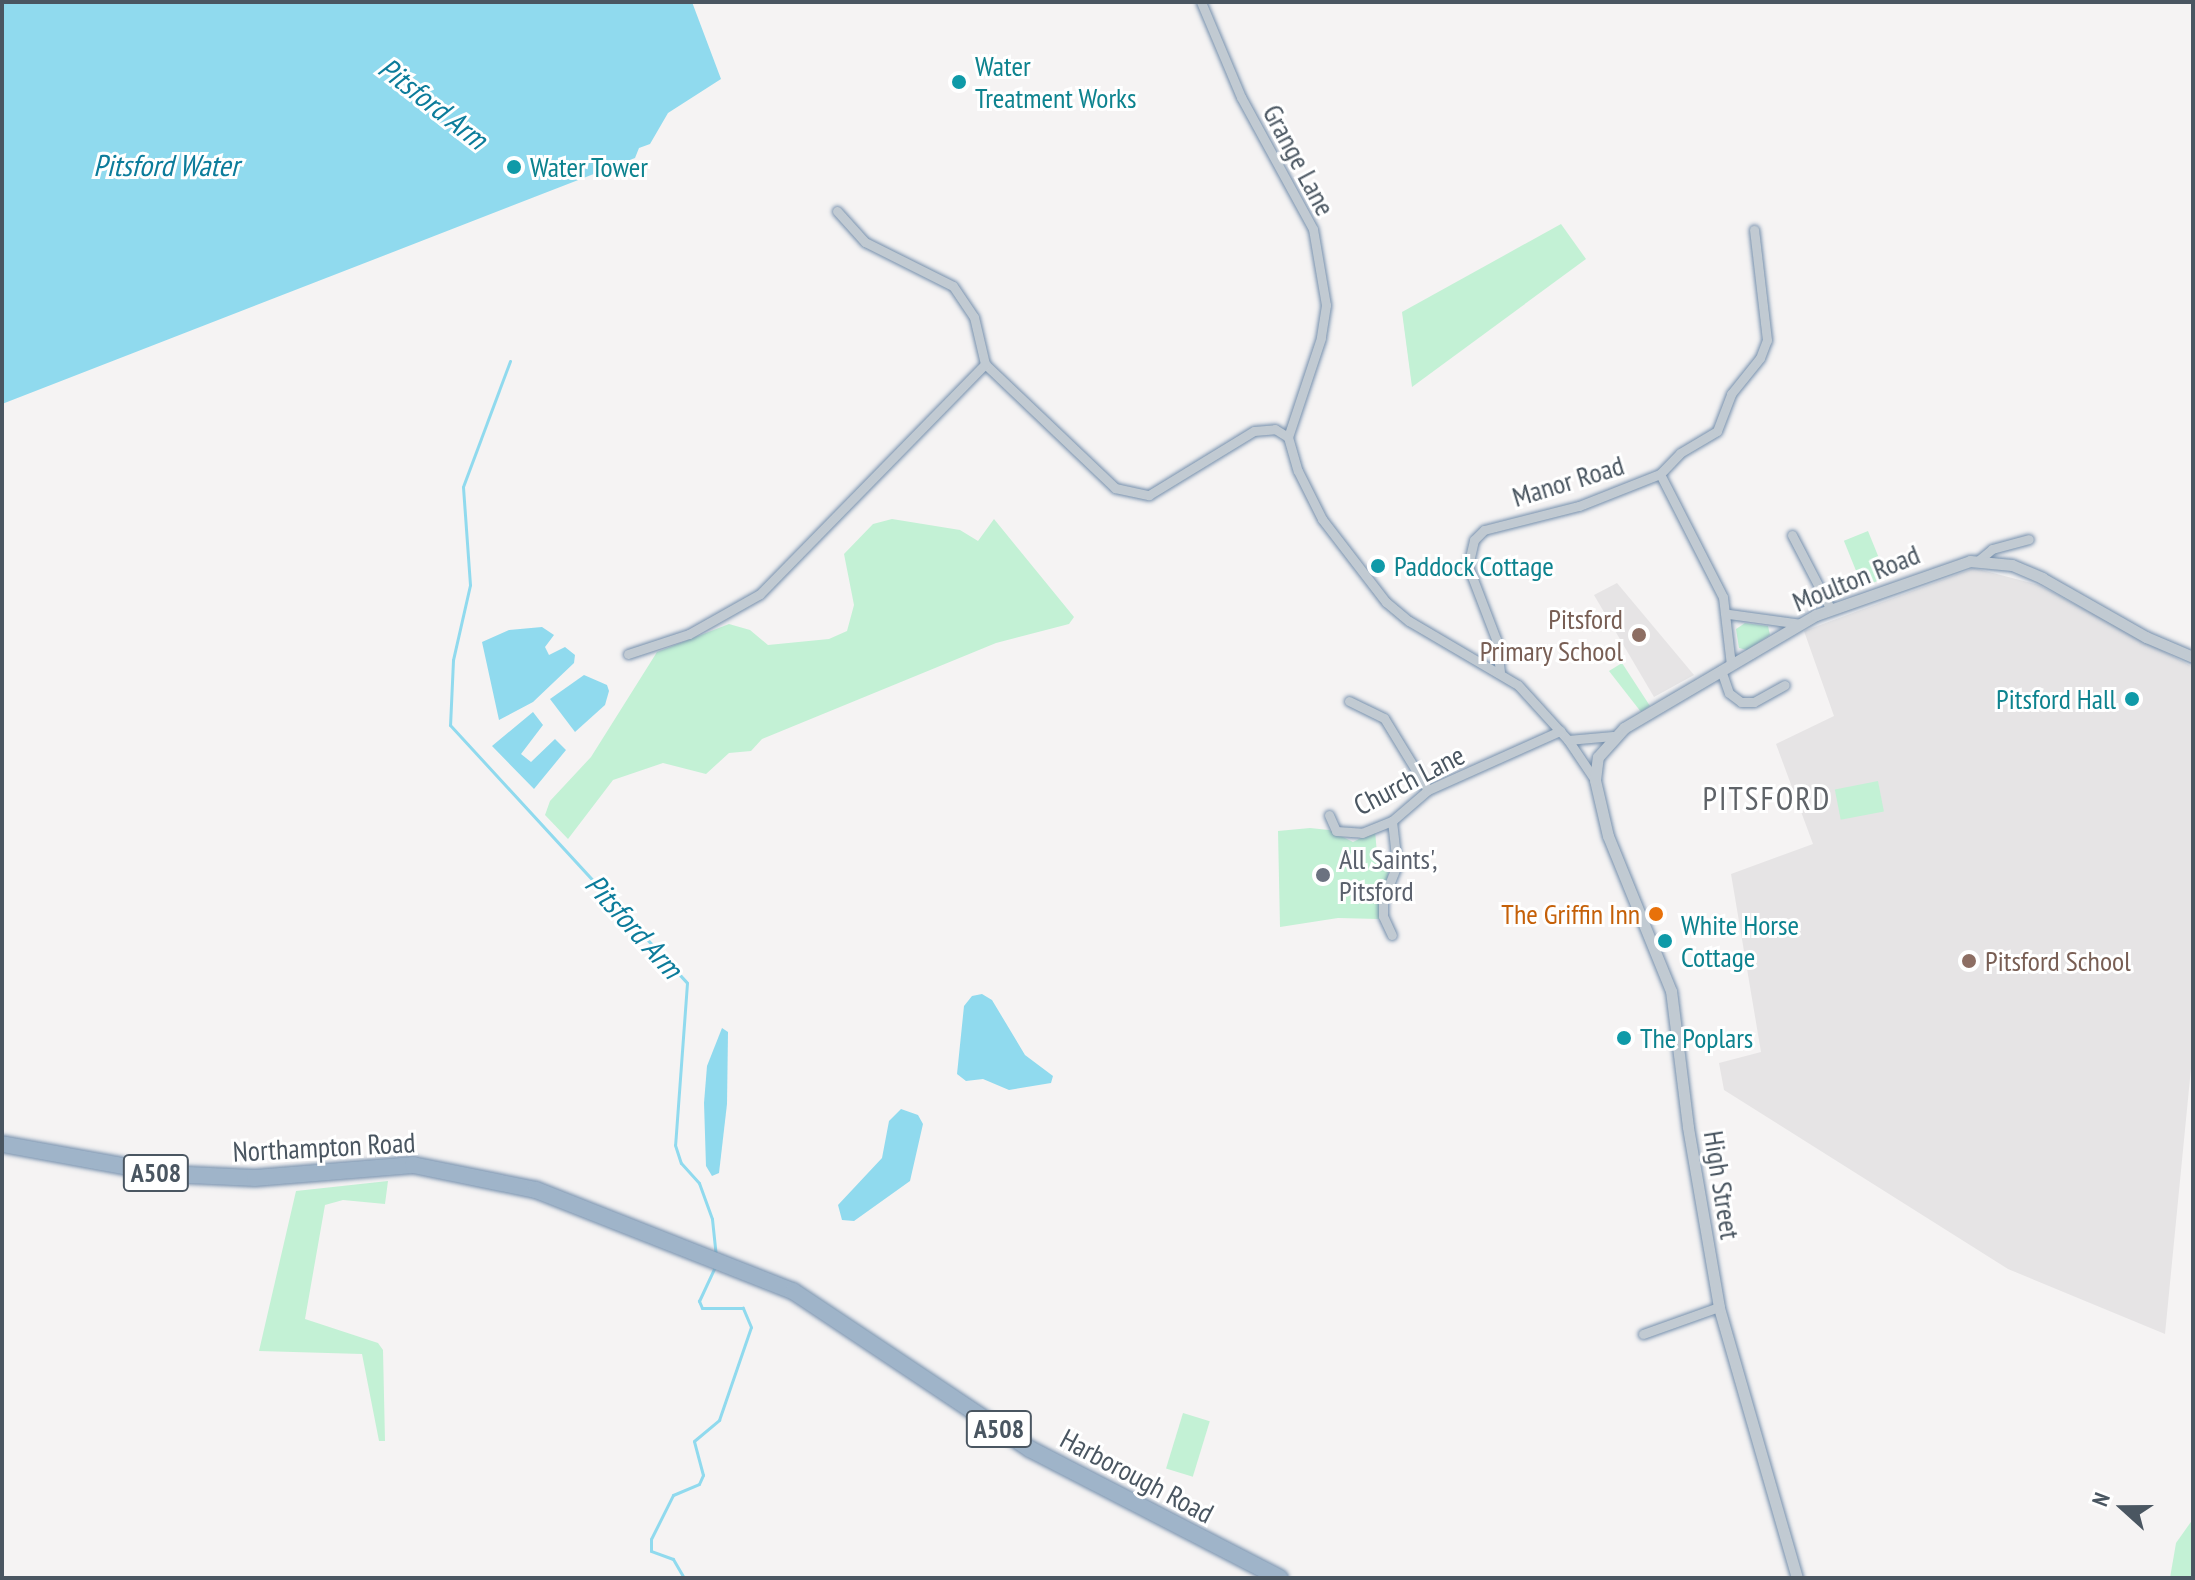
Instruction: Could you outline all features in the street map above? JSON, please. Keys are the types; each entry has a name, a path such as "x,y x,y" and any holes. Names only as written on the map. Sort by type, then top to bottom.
{"highway":[{"name":"Northampton Road","path":"2,1144 167,1174 227,1179 390,1164 467,1172 536,1190 685,1250 729,1264"},
{"name":"Harborough Road","path":"729,1264 825,1309 1053,1462 1280,1578"}],"street":[{"name":"Grange Lane","path":"1201,2 1241,97 1313,229 1322,273 1326,305 1321,338 1288,437"},
{"path":"837,211 865,242 953,286 974,317 985,364 1095,472 1125,493 1149,495 1164,489 1254,431 1275,429 1288,437 1298,471 1322,519 1386,602 1432,637 1500,672 1568,740 1595,780"},
{"path":"1660,474 1680,453 1717,431 1737,384 1766,348 1754,230"},
{"path":"628,654 689,634 760,594 985,364"},
{"name":"Manor Road","path":"1500,672 1496,639 1468,566 1474,540 1484,530 1579,506 1660,474 1729,614 1726,667"},
{"path":"1792,535 1830,608"},
{"path":"1979,560 1992,549 2029,539"},
{"name":"Moulton Road","path":"1613,736 1830,608 1979,560 2012,565 2042,578 2146,637 2193,657"},
{"path":"1729,614 1801,624"},
{"path":"1726,667 1729,693 1741,702 1754,702 1785,685"},
{"path":"1349,701 1384,718 1428,790"},
{"name":"Church Lane","path":"1329,815 1336,831 1362,833 1392,821 1428,790 1560,731"},
{"path":"1568,740 1613,736"},
{"path":"1595,780 1598,757 1613,736"},
{"name":"High Street","path":"1595,780 1598,802 1622,878 1671,991 1689,1139 1719,1307 1797,1578"},
{"path":"1392,821 1397,865 1383,899 1383,916 1392,935"},
{"path":"1643,1334 1719,1307"}],"shaded area":[{"name":"Pitsford School","path":"1974,568 2039,585 2193,667 2193,1048 2165,1334 2008,1269 1724,1090 1719,1063 1761,1052 1731,874 1813,844 1776,744 1834,716 1804,631"},
{"name":"Pitsford Primary School","path":"1617,583 1694,675 1654,697 1594,595"}],"green space":[{"path":"1561,224 1586,259 1412,387 1402,312"},
{"path":"892,519 960,530 978,541 994,519 1074,617 1069,624 996,643 762,739 751,751 729,753 706,774 663,763 613,780 568,839 545,815 550,801 591,757 657,652 729,624 750,630 768,645 829,639 847,631 854,605 844,554 873,524"},
{"path":"1868,531 1887,577 1863,587 1844,541"},
{"path":"1745,623 1768,626 1770,635 1747,650 1739,648 1736,629"},
{"path":"1622,663 1650,706 1641,712 1609,671"},
{"path":"1878,781 1884,811 1841,820 1835,789"},
{"path":"1329,830 1353,842 1375,831 1378,864 1390,866 1379,919 1338,918 1280,927 1278,831"},
{"path":"388,1181 385,1204 343,1200 325,1205 305,1319 378,1343 383,1350 385,1441 379,1441 362,1354 259,1351 296,1191"},
{"path":"1183,1413 1210,1421 1193,1477 1166,1468"},
{"path":"2193,1519 2193,1578 2170,1578 2176,1543"}],"water":[{"name":"Pitsford Water","path":"2,2 692,2 721,79 668,113 650,144 639,148 635,158 2,404"},
{"path":"542,627 554,635 545,647 549,655 565,647 575,655 574,663 533,702 499,720 482,642 509,630"},
{"path":"584,675 607,685 609,691 605,705 575,732 550,699"},
{"path":"533,712 543,725 521,754 531,762 555,739 566,750 534,789 492,746"},
{"path":"982,994 992,1000 1025,1055 1053,1076 1051,1083 1009,1090 983,1079 966,1081 957,1074 964,1006 972,996"},
{"path":"722,1028 728,1032 727,1104 719,1173 712,1176 706,1166 704,1103 707,1066"},
{"path":"901,1109 918,1115 923,1124 910,1181 854,1221 842,1220 838,1205 882,1158 889,1121"}],"waterway":[{"name":"Pitsford Arm","path":"510,361 463,487 470,585 453,660 450,725 687,983 675,1145 681,1163 699,1183 712,1219 716,1255"},
{"name":"Pitsford Arm","path":"684,1578 673,1559 651,1551 651,1539 673,1495 699,1484 703,1475 694,1441 719,1420 751,1327 743,1308 702,1308 699,1301 715,1267"}],"place":[{"name":"Water Treatment Works","path":"959,82"},
{"name":"Water Tower","path":"514,167"},
{"name":"Paddock Cottage","path":"1378,566"},
{"name":"Pitsford Primary School","path":"1639,635"},
{"name":"Pitsford Hall","path":"2132,699"},
{"name":"All Saints', Pitsford","path":"1323,875"},
{"name":"The Griffin Inn","path":"1656,914"},
{"name":"White Horse Cottage","path":"1665,941"},
{"name":"Pitsford School","path":"1969,961"},
{"name":"The Poplars","path":"1624,1038"}],"district":[{"name":"PITSFORD","path":"1767,798"}]}
